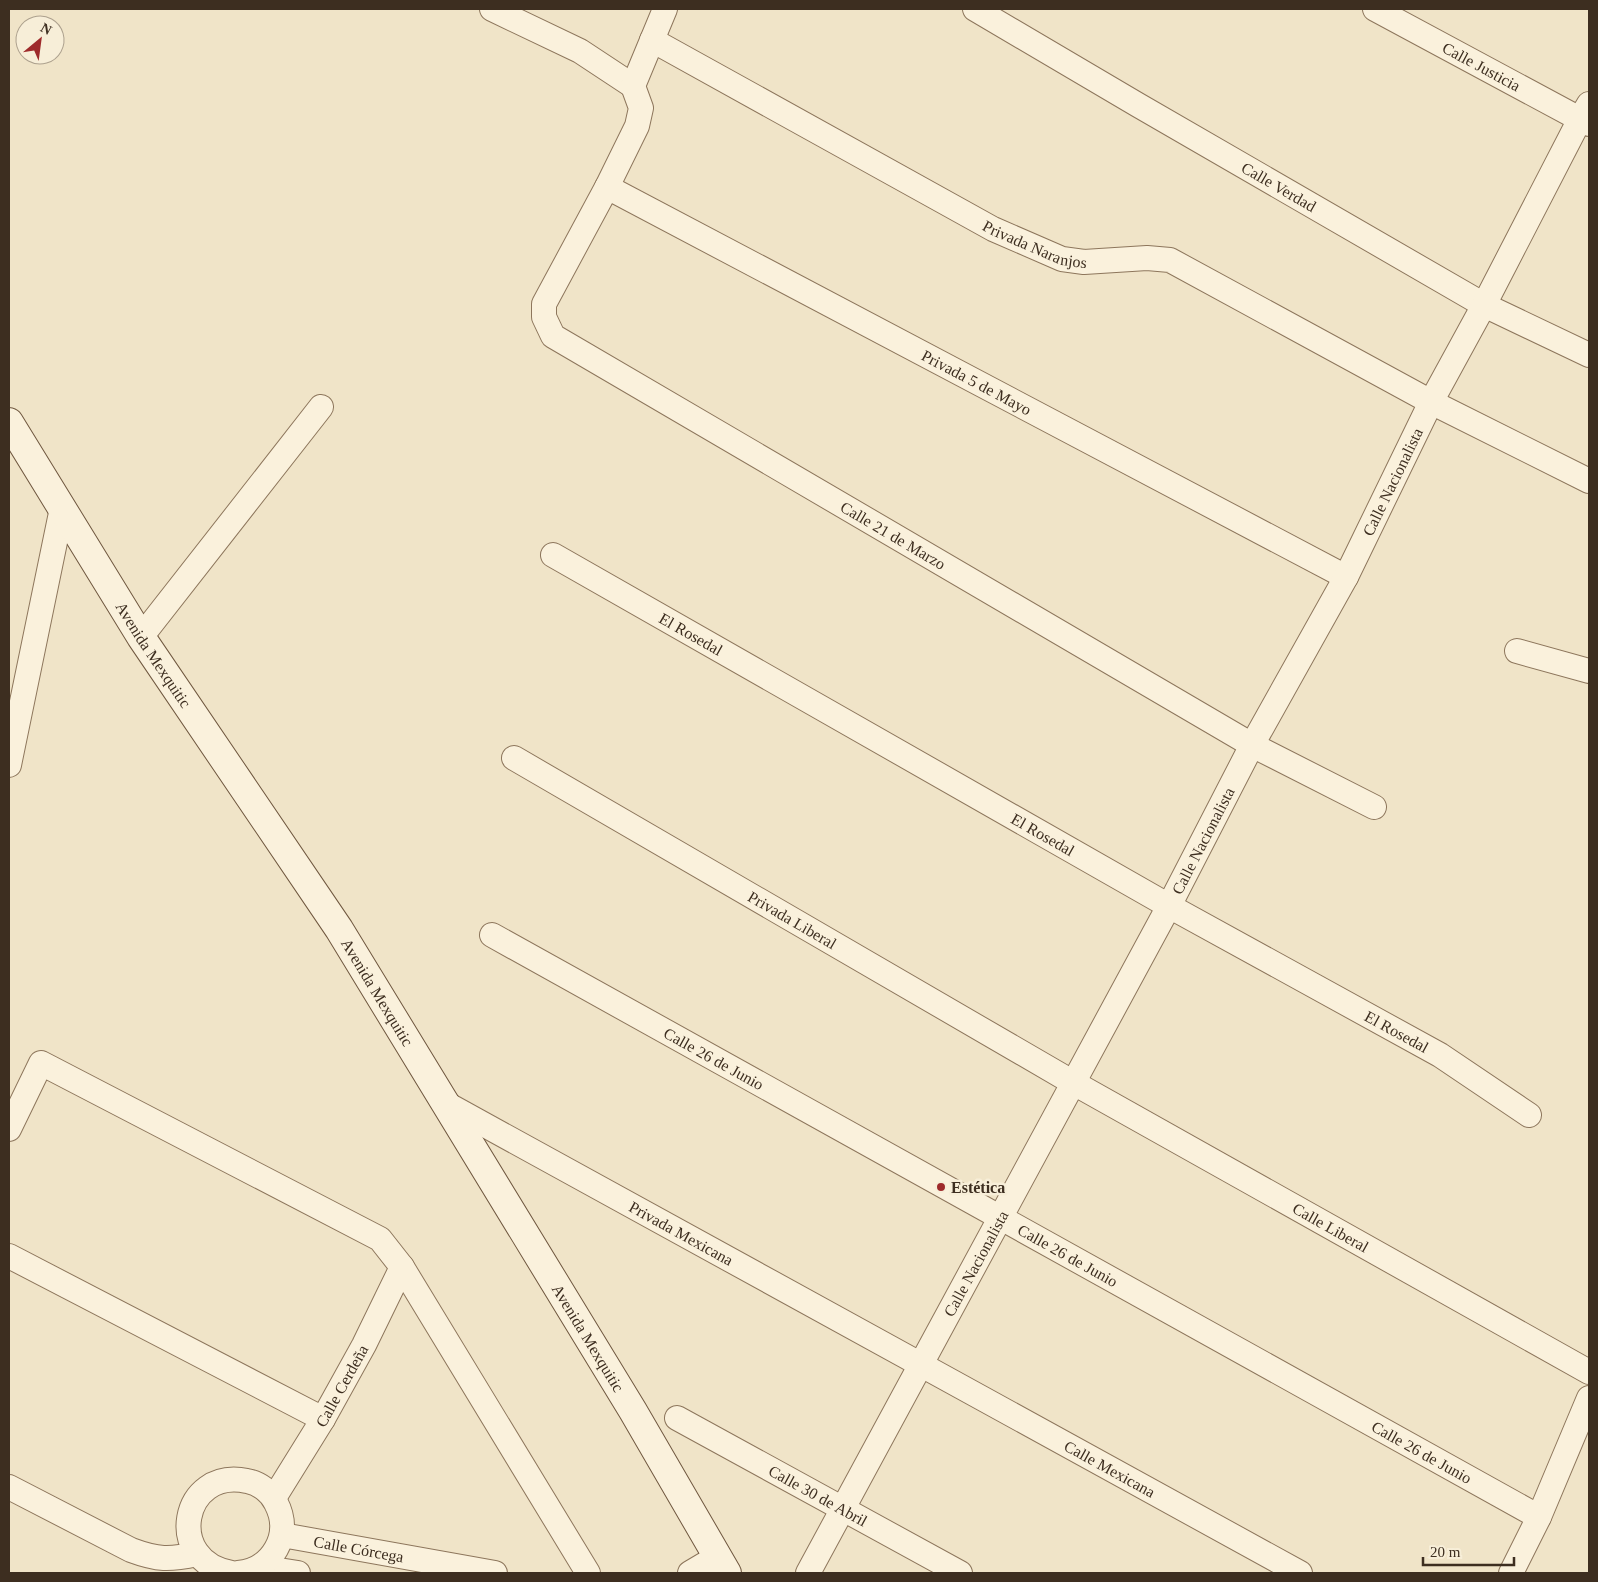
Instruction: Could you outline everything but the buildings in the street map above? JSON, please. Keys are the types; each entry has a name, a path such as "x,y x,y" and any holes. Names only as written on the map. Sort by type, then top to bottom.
{"main road":[{"name":"Avenida Mexquitic","path":"9,422 141,637 339,929 633,1411 722,1565"}],"street":[{"path":"492,9 580,51 633,86 641,108 637,126 607,187"},
{"path":"633,86 665,9"},
{"name":"Calle Verdad","path":"975,9 1484,305 1589,355"},
{"name":"Calle Justicia","path":"1375,9 1586,115"},
{"name":"Privada Naranjos","path":"652,40 993,229 1062,259 1084,262 1147,258 1170,260 1431,402 1589,481"},
{"name":"Calle Nacionalista","path":"808,1573 1072,1082 1169,906 1252,745 1346,577 1431,402 1586,115"},
{"name":"Calle 21 de Marzo","path":"607,187 544,304 544,317 553,336 1252,745 1374,807"},
{"name":"Privada 5 de Mayo","path":"607,187 1346,577"},
{"path":"141,637 321,407"},
{"path":"9,765 62,508"},
{"name":"El Rosedal","path":"553,555 1169,906 1440,1054 1530,1115"},
{"path":"1517,652 1589,671"},
{"name":"Privada Liberal","path":"514,758 1072,1082"},
{"name":"Calle 26 de Junio","path":"492,936 1538,1518"},
{"path":"9,1129 41,1063 380,1239 402,1267 588,1573"},
{"name":"Calle Liberal","path":"1072,1082 1589,1372"},
{"name":"Privada Mexicana","path":"443,1102 921,1364"},
{"path":"9,1256 323,1420"},
{"name":"Calle Cerdeña","path":"274,1498 323,1420 364,1344 402,1267"},
{"name":"Calle Mexicana","path":"921,1364 1300,1573"},
{"path":"1511,1573 1538,1518 1589,1398"},
{"name":"Calle 30 de Abril","path":"677,1418 960,1573"},
{"path":"204,1564 190,1541 188,1526 190,1511 197,1498 207,1488 221,1481 236,1478 250,1481 263,1488 274,1498 283,1522 282,1535 274,1553 249,1570"},
{"path":"9,1487 131,1550 151,1558 204,1564 232,1573"},
{"name":"Calle Córcega","path":"282,1535 495,1573"},
{"path":"690,1573 722,1565"},
{"path":"249,1570 298,1573"}],"place":[{"name":"Estética","path":"941,1187"}]}
